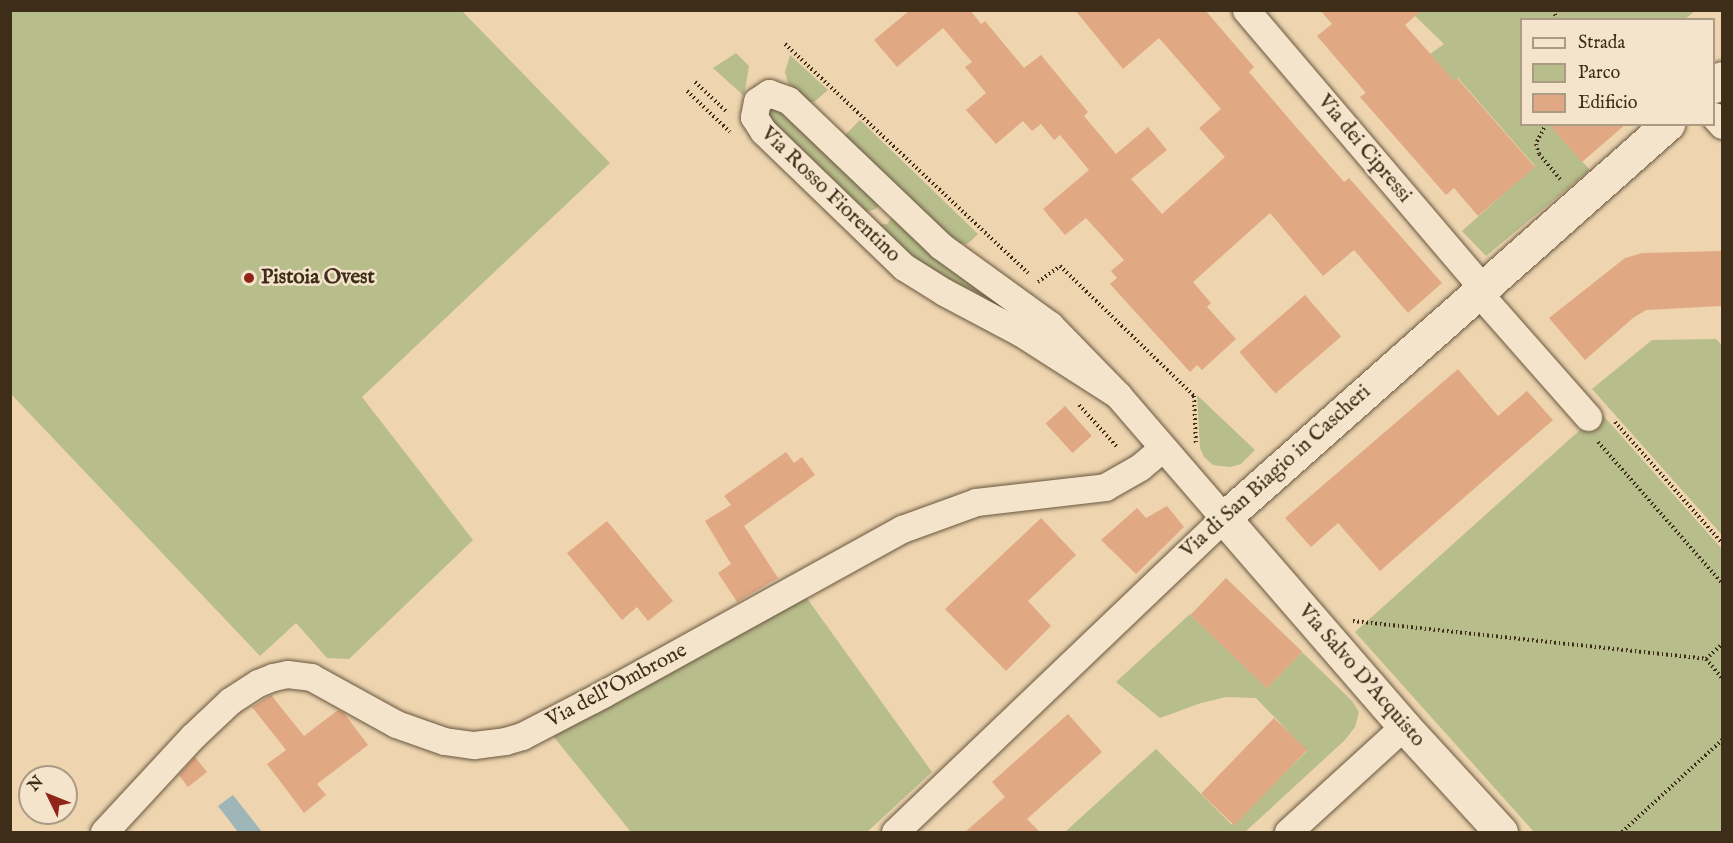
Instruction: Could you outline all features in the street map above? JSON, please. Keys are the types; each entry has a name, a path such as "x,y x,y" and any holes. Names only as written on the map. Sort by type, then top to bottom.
{"street":[{"name":"Via dei Cipressi","path":"1246,10 1588,417"},
{"name":"Via Rosso Fiorentino","path":"1118,395 1021,333 914,275 867,233 758,126 754,114 757,101 769,93 788,100 951,254 1042,318 1118,395 1224,518"},
{"name":"Via di San Biagio in Cascheri","path":"895,832 1224,518 1666,126"},
{"path":"867,233 896,203"},
{"name":"Via dell'Ombrone","path":"104,832 218,712 258,683 273,677 287,674 311,676 396,724 444,741 474,745 505,741 522,736 613,689 902,529 976,502 1106,487 1140,467 1163,448"},
{"name":"Via Salvo D'Acquisto","path":"1224,518 1404,726 1501,832"},
{"path":"1288,832 1404,726"}],"path":[{"path":"785,44 1038,282 1060,266 1194,396 1196,447"},
{"path":"1545,126 1537,138 1539,154 1581,201"},
{"path":"1722,543 1600,405 1581,423 1722,583"},
{"path":"1366,622 1706,659 1722,678"},
{"path":"1706,659 1722,644"},
{"path":"1622,832 1722,740"}],"green space":[{"name":"Pistoia Ovest","path":"11,10 462,11 610,163 362,397 473,540 349,659 327,658 296,623 260,656 11,394"},
{"path":"1410,11 1695,11 1686,18 1520,18 1520,126 1561,126 1555,131 1590,170 1486,256 1462,231 1535,166 1458,78 1454,81 1430,54 1444,44"},
{"path":"736,53 749,66 744,96 713,68"},
{"path":"790,55 828,90 814,102 810,102 788,83 785,72"},
{"path":"772,102 879,205 876,209 866,212 767,120 765,110"},
{"path":"860,120 978,234 971,241 967,244 958,243 844,140 844,136"},
{"path":"893,216 1021,314 935,273 912,257 879,225 887,224"},
{"path":"1716,339 1722,345 1722,535 1592,389 1652,340"},
{"path":"1197,395 1255,450 1241,464 1230,467 1213,465 1204,457 1200,448"},
{"path":"1600,412 1722,549 1722,832 1534,832 1355,632"},
{"path":"806,597 932,772 867,832 631,832 553,736"},
{"path":"1190,614 1267,688 1302,652 1352,701 1359,712 1355,727 1345,740 1245,832 1065,832 1156,749 1232,825 1307,751 1256,698 1226,697 1201,703 1160,718 1116,682"}],"water":[{"path":"233,795 262,832 238,832 218,806"}],"building":[{"path":"910,10 970,10 981,24 985,21 1024,68 1041,55 1088,112 1084,116 1116,154 1148,127 1167,150 1131,179 1162,214 1225,157 1199,128 1221,109 1159,38 1123,69 1075,10 1205,10 1254,67 1249,72 1290,120 1344,182 1349,178 1442,283 1408,313 1354,250 1323,276 1270,213 1193,282 1211,303 1207,307 1236,339 1202,370 1197,365 1190,372 1110,284 1117,278 1111,271 1124,260 1086,218 1065,235 1043,209 1089,170 1060,135 1054,140 1041,124 1032,131 1023,121 996,144 966,110 986,93 965,67 972,62 943,28 897,67 874,40"},
{"path":"1320,10 1422,10 1405,25 1454,81 1457,78 1535,167 1478,216 1454,188 1446,195 1360,97 1366,93 1317,36 1332,24"},
{"path":"1551,126 1624,126 1582,162"},
{"path":"1722,251 1722,306 1646,310 1633,318 1585,360 1549,318 1625,258 1642,253"},
{"path":"1305,295 1341,337 1275,394 1239,352"},
{"path":"1458,369 1498,416 1527,391 1553,420 1380,571 1338,523 1311,547 1285,518"},
{"path":"1065,406 1092,436 1072,453 1046,423"},
{"path":"786,452 794,463 802,457 815,475 744,526 778,578 737,602 718,573 731,564 705,521 731,505 724,496"},
{"path":"1167,506 1184,527 1136,574 1101,540 1137,508 1146,518"},
{"path":"1041,518 1076,555 1028,601 1051,626 1006,671 945,609"},
{"path":"607,521 673,601 648,621 637,607 622,620 567,553"},
{"path":"1226,578 1302,652 1267,688 1191,615"},
{"path":"271,695 304,736 338,710 344,713 368,745 317,784 326,795 304,813 267,764 286,750 252,707"},
{"path":"1068,714 1102,752 1027,819 1040,832 965,832 1005,797 992,782"},
{"path":"1274,718 1307,750 1234,825 1201,794"},
{"path":"195,757 207,772 188,787 179,775"}],"place":[{"name":"Pistoia Ovest","path":"249,278"}]}
